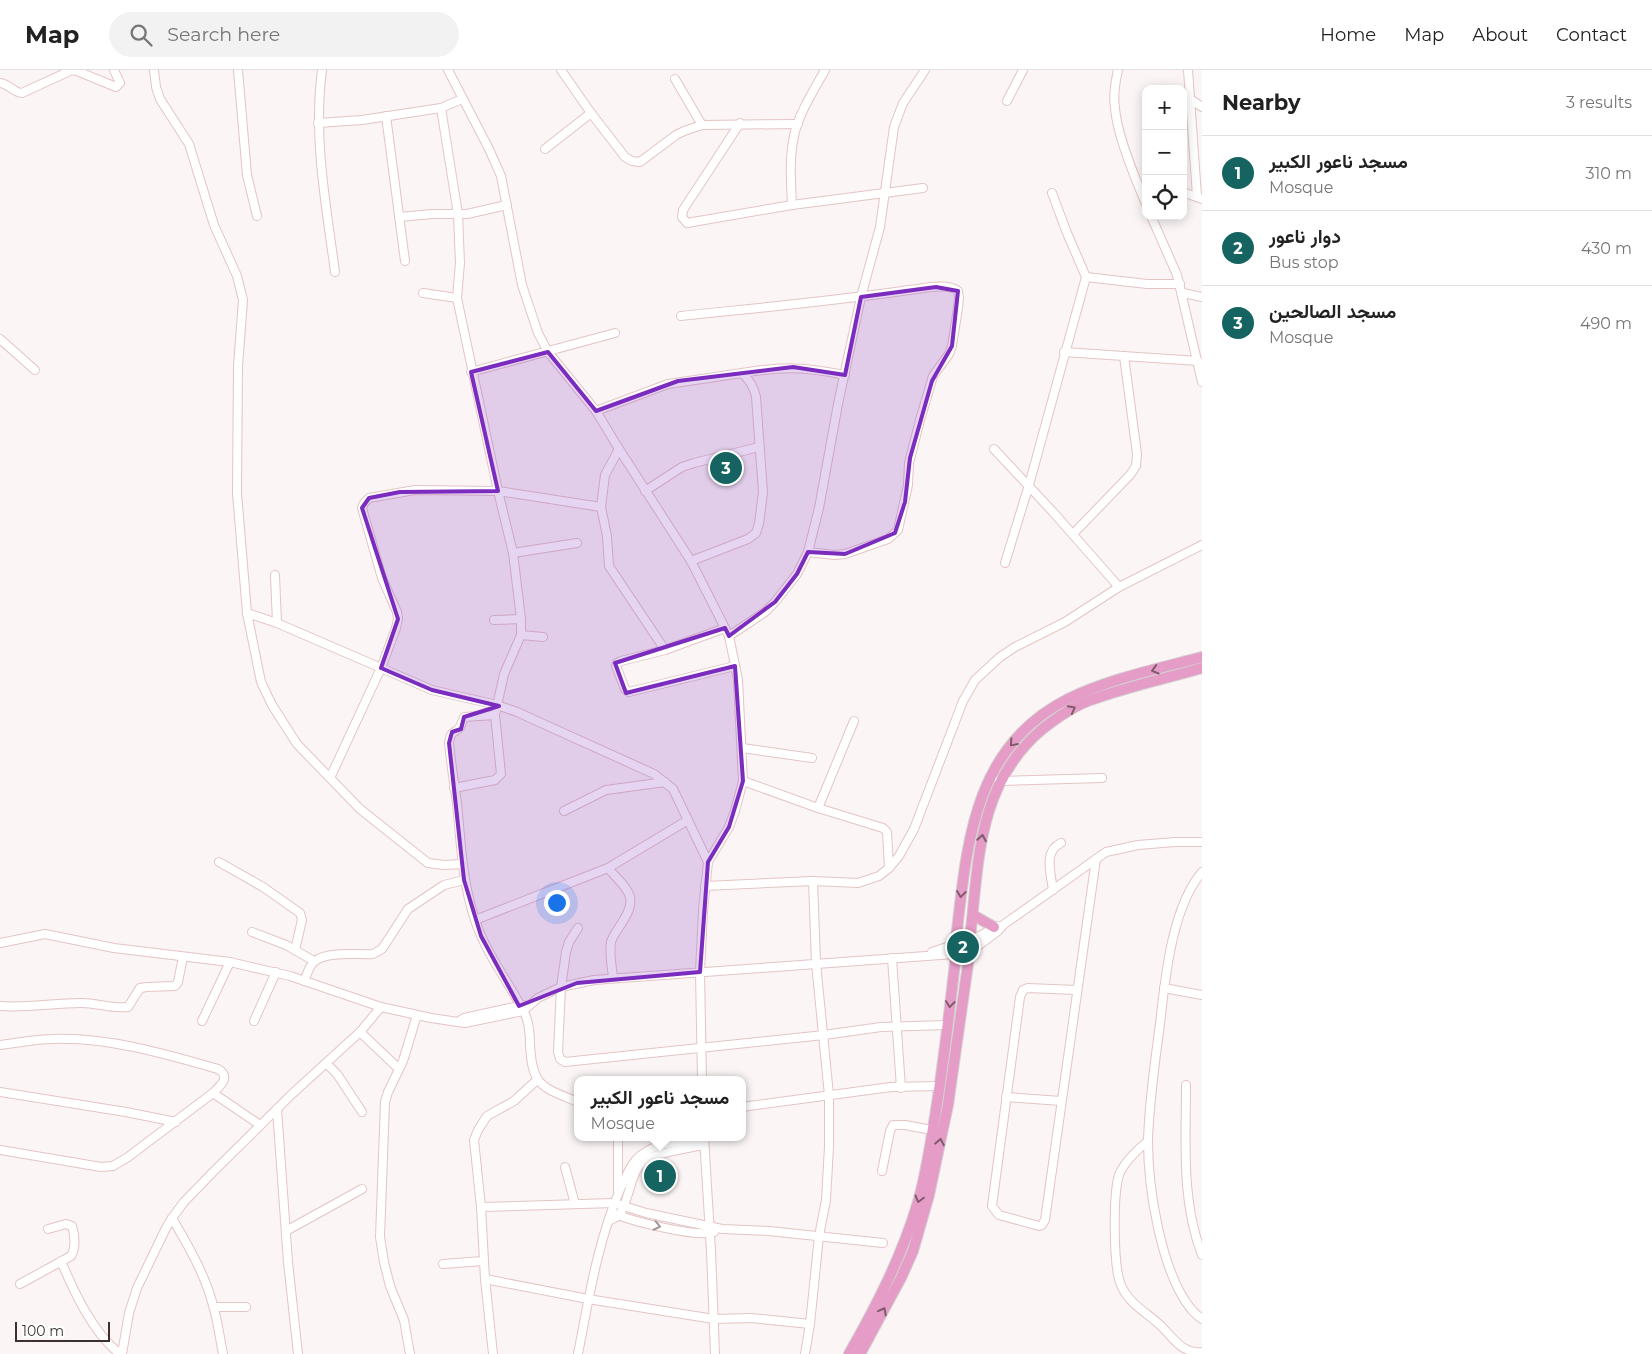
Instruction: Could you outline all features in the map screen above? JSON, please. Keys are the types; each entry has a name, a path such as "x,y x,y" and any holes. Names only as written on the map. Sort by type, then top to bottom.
{"main road":[{"path":"849,1354 874,1310 895,1266 918,1202 940,1086 966,859 975,814 992,772 1012,743 1037,719 1067,699 1099,686 1202,657"},
{"path":"860,1354 901,1278 913,1251 924,1214 948,1105 971,946 972,915 979,856 985,823 999,782 1023,747 1048,724 1066,712 1087,701 1202,668"},
{"path":"972,915 998,926"},
{"path":"955,948 960,937 971,946"},
{"path":"955,948 962,958 971,946"}],"street":[{"path":"0,83 4,83 18,93 22,93 72,70 116,87 120,83 114,70"},
{"path":"154,70 160,99 189,144 214,225 237,276 243,300 238,366 237,493 247,613 261,682 272,705 298,744 360,809 424,860 438,865 462,864"},
{"path":"238,70 247,176 257,216"},
{"path":"322,70 319,92 318,145 335,272"},
{"path":"561,70 625,157 632,161 640,162 648,158 676,135 692,127 702,125 798,124"},
{"path":"792,205 791,164 794,136 825,70"},
{"path":"729,636 765,612 775,602 797,574 808,552 819,508 838,404 846,375 861,297 880,227 892,139 899,112 925,70"},
{"path":"1007,101 1023,70"},
{"path":"1118,70 1114,92 1116,119 1142,194"},
{"path":"1187,193 1199,197 1198,159 1188,70"},
{"path":"451,72 462,99 495,162 500,176 528,308 538,333 548,352 596,411 618,449 691,561 729,636 736,666 743,782 729,827 708,862 700,972 702,1076"},
{"path":"675,79 702,125"},
{"path":"318,123 362,120 441,108 462,99"},
{"path":"1190,100 1202,107"},
{"path":"441,108 458,214 460,263 457,298 471,372 513,553 521,619 521,635 504,674 495,715 501,774 495,780 454,788"},
{"path":"545,149 591,113"},
{"path":"386,116 404,261"},
{"path":"740,124 683,210 681,214 684,221 691,224 792,205 923,188"},
{"path":"1135,176 1142,179"},
{"path":"1005,563 1029,485 1086,277 1052,193"},
{"path":"399,217 458,214 507,205"},
{"path":"1153,220 1183,293 1202,382"},
{"path":"1086,277 1147,284 1180,284"},
{"path":"681,316 936,287 954,288 958,291 959,298 952,346 949,354 934,376 927,397 909,463 908,485 898,530 888,539 845,554 808,552"},
{"path":"423,293 457,298"},
{"path":"1183,293 1202,297"},
{"path":"471,372 615,333"},
{"path":"0,340 35,370"},
{"path":"1064,352 1198,361"},
{"path":"1073,534 1130,475 1136,466 1136,445 1124,356"},
{"path":"596,411 668,384 742,373 794,367 846,375"},
{"path":"691,561 748,539 756,533 759,524 763,492 755,390 742,373"},
{"path":"645,491 682,467 694,462 759,447"},
{"path":"618,449 605,475 601,507 607,536 609,566 665,650"},
{"path":"994,449 1029,485 1119,587"},
{"path":"330,778 381,668 398,620 375,558 362,508 364,503 369,498 414,490 498,491 601,507"},
{"path":"513,553 577,543"},
{"path":"705,886 813,881 866,882 879,876 899,856 914,829 966,694 975,680 1000,657 1015,647 1072,618 1119,587 1202,545"},
{"path":"275,575 277,623"},
{"path":"247,613 277,623 432,690 497,705 517,712 646,770 673,789 708,862"},
{"path":"494,620 521,619"},
{"path":"725,628 665,650 617,663 616,666 627,692 736,666"},
{"path":"521,635 543,637"},
{"path":"495,715 464,717 460,727 452,732 448,743 464,880 475,920 488,950 523,1007 529,1028 532,1068 537,1080 547,1088 574,1100"},
{"path":"818,808 854,720"},
{"path":"742,748 812,758"},
{"path":"999,782 1102,778"},
{"path":"564,812 606,790 665,782"},
{"path":"743,782 885,829 887,832 889,868"},
{"path":"475,920 608,868 688,820"},
{"path":"971,946 1096,859 1113,850 1138,845 1202,842"},
{"path":"1053,890 1049,860 1050,852 1054,846 1061,843"},
{"path":"1076,990 1028,988 1023,990 1020,997 992,1206 999,1215 1039,1226 1045,1220 1096,859"},
{"path":"219,862 263,887 300,913 302,920 296,950"},
{"path":"608,868 629,893 631,899 629,912 614,935 611,944 613,978"},
{"path":"1202,872 1190,886 1181,910 1164,988 1148,1141 1153,1195 1165,1253 1176,1282 1191,1308 1202,1319"},
{"path":"304,981 314,961 328,956 380,952 408,909 444,885 464,880"},
{"path":"805,1354 828,1169 829,1095 816,963 813,881"},
{"path":"578,928 567,946 560,987 558,1052 562,1061 576,1062 700,1049 881,1027 948,1025"},
{"path":"252,932 275,940 314,961"},
{"path":"0,944 36,935 49,934 114,948 230,962 276,972 381,1007 469,1023 523,1007 560,987 577,983 613,978 892,958 923,955 955,948"},
{"path":"0,1006 83,1003 119,1008 128,1007 140,988 171,987 177,985 183,957"},
{"path":"892,958 901,1088"},
{"path":"202,1021 230,962"},
{"path":"254,1020 276,972"},
{"path":"1164,988 1202,995"},
{"path":"121,1354 129,1314 137,1288 172,1218 193,1193 260,1125 360,1032 381,1007"},
{"path":"410,1354 404,1320 390,1286 380,1237 385,1102 399,1069 417,1015"},
{"path":"360,1032 399,1069"},
{"path":"0,1045 34,1040 61,1039 147,1049 218,1069 222,1071 225,1081 213,1093 176,1122 122,1161 108,1167 0,1150"},
{"path":"326,1063 337,1074 362,1112"},
{"path":"493,1354 484,1278 481,1207 474,1148 478,1130 487,1116 514,1101 537,1080"},
{"path":"746,1106 829,1095 927,1085 940,1086"},
{"path":"1186,1085 1188,1209 1202,1255"},
{"path":"0,1092 109,1109 176,1122"},
{"path":"213,1093 260,1125"},
{"path":"1006,1097 1061,1101"},
{"path":"276,1109 298,1354"},
{"path":"882,1171 890,1131 894,1126 905,1125 932,1130"},
{"path":"618,1141 618,1194"},
{"path":"578,1354 599,1248 609,1221 610,1212 634,1162 646,1152 662,1146 697,1141"},
{"path":"609,1221 619,1216 638,1169 644,1160 701,1141"},
{"path":"704,1141 715,1354"},
{"path":"1148,1141 1129,1160 1118,1177 1115,1252 1121,1286 1131,1300 1157,1321 1185,1351 1195,1354 1202,1352"},
{"path":"565,1167 575,1204"},
{"path":"286,1231 362,1189"},
{"path":"481,1207 614,1203 654,1215 722,1229 883,1243"},
{"path":"603,1204 610,1212 619,1216 668,1228 709,1233 722,1229"},
{"path":"172,1218 198,1266 214,1307 223,1354"},
{"path":"20,1284 71,1256 74,1251 73,1228 66,1224 48,1229"},
{"path":"444,1264 484,1261"},
{"path":"61,1262 84,1310 106,1340 121,1354"},
{"path":"484,1278 588,1299 714,1320 751,1318 810,1324"},
{"path":"214,1307 246,1307"}],"highlighted area":[{"path":"936,287 958,291 952,346 932,381 910,458 905,502 895,533 845,554 808,552 797,574 775,602 729,636 725,628 615,663 626,693 735,666 743,781 729,827 708,862 700,972 577,983 519,1006 481,936 464,880 449,743 452,732 461,729 464,717 499,706 432,690 381,668 398,619 362,508 369,498 400,492 498,491 471,372 548,352 596,411 678,381 793,367 845,375 861,297"}],"place":[{"name":"مسجد الصالحين","path":"726,468"},
{"name":"دوار ناعور","path":"963,947"},
{"name":"مسجد ناعور الكبير","path":"660,1176"}]}
